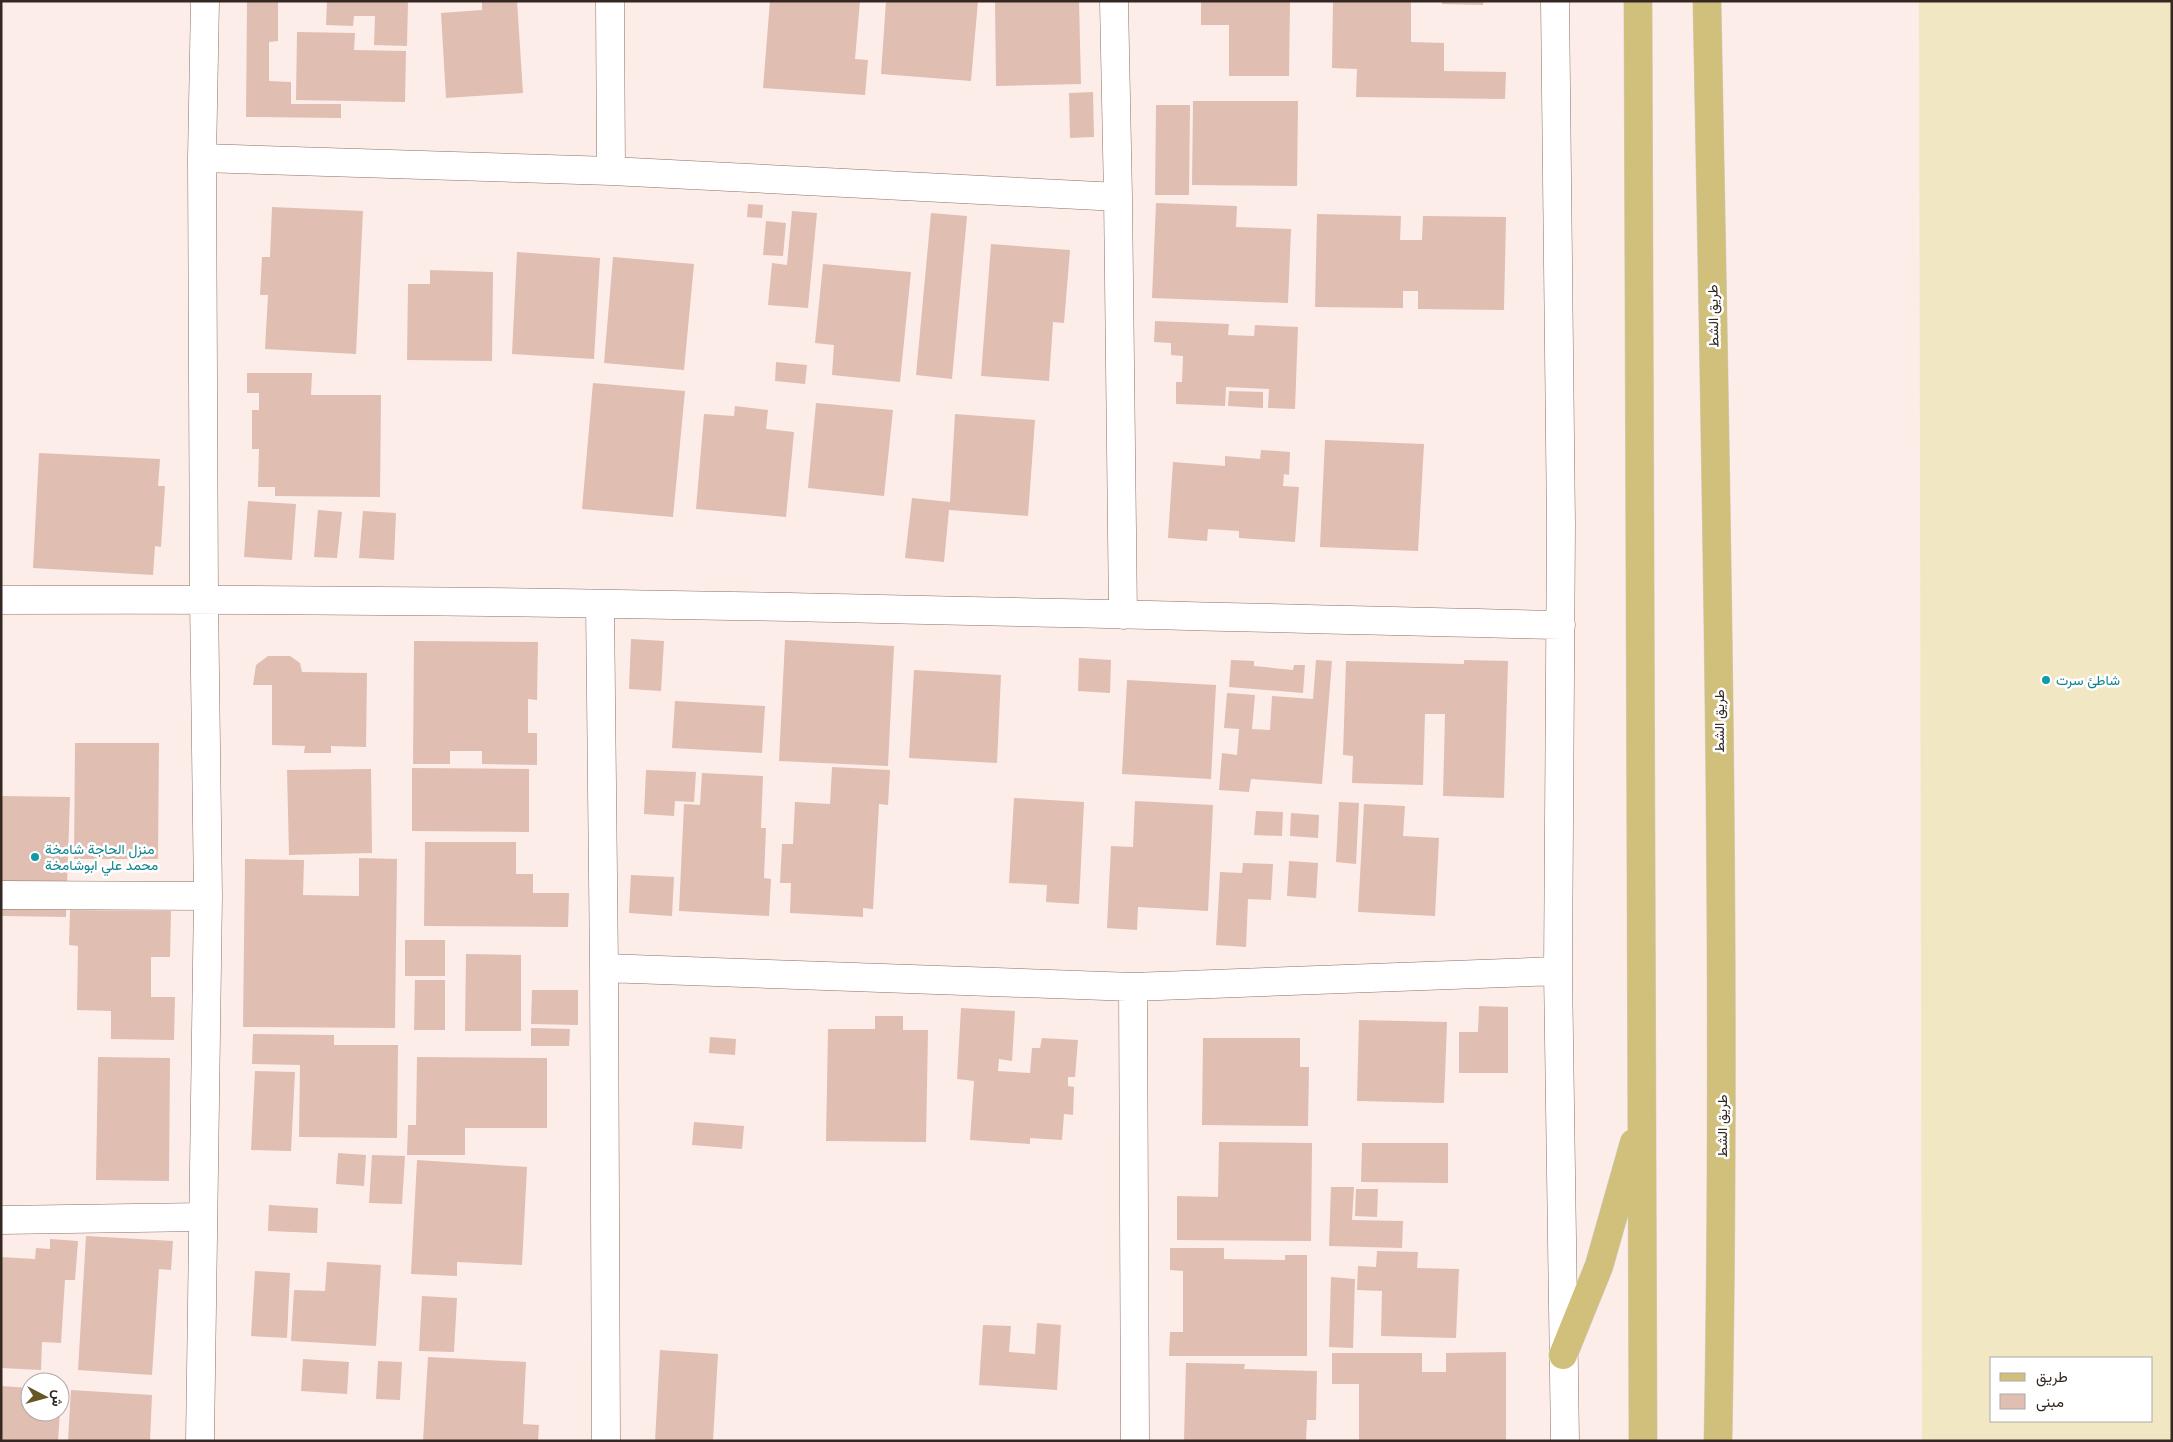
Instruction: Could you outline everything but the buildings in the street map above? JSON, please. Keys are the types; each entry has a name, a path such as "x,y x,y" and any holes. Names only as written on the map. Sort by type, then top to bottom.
{"main road":[{"path":"1638,1 1643,1441"},
{"name":"طريق الشط","path":"1707,1 1718,567 1722,1210 1718,1441"},
{"path":"1563,1355 1600,1266 1643,1110"}],"street":[{"path":"200,1441 208,896 204,599 202,158 204,1"},
{"path":"610,1 611,170"},
{"path":"1114,1 1122,615"},
{"path":"1555,1 1561,626 1558,971 1565,1441"},
{"path":"202,158 611,170 1118,197"},
{"path":"1,600 204,599 600,605 1561,626"},
{"path":"600,605 606,1441"},
{"path":"1,895 208,896"},
{"path":"604,968 1133,987 1558,971"},
{"path":"1133,987 1135,1441"},
{"path":"1,1220 203,1217"}],"sand":[{"name":"شاطئ سرت","path":"1919,1 2172,1 2172,1441 1922,1441"}],"place":[{"name":"شاطئ سرت","path":"2046,680"},
{"name":"منزل الحاجة شامخة محمد علي ابوشامخة","path":"35,857"}]}
